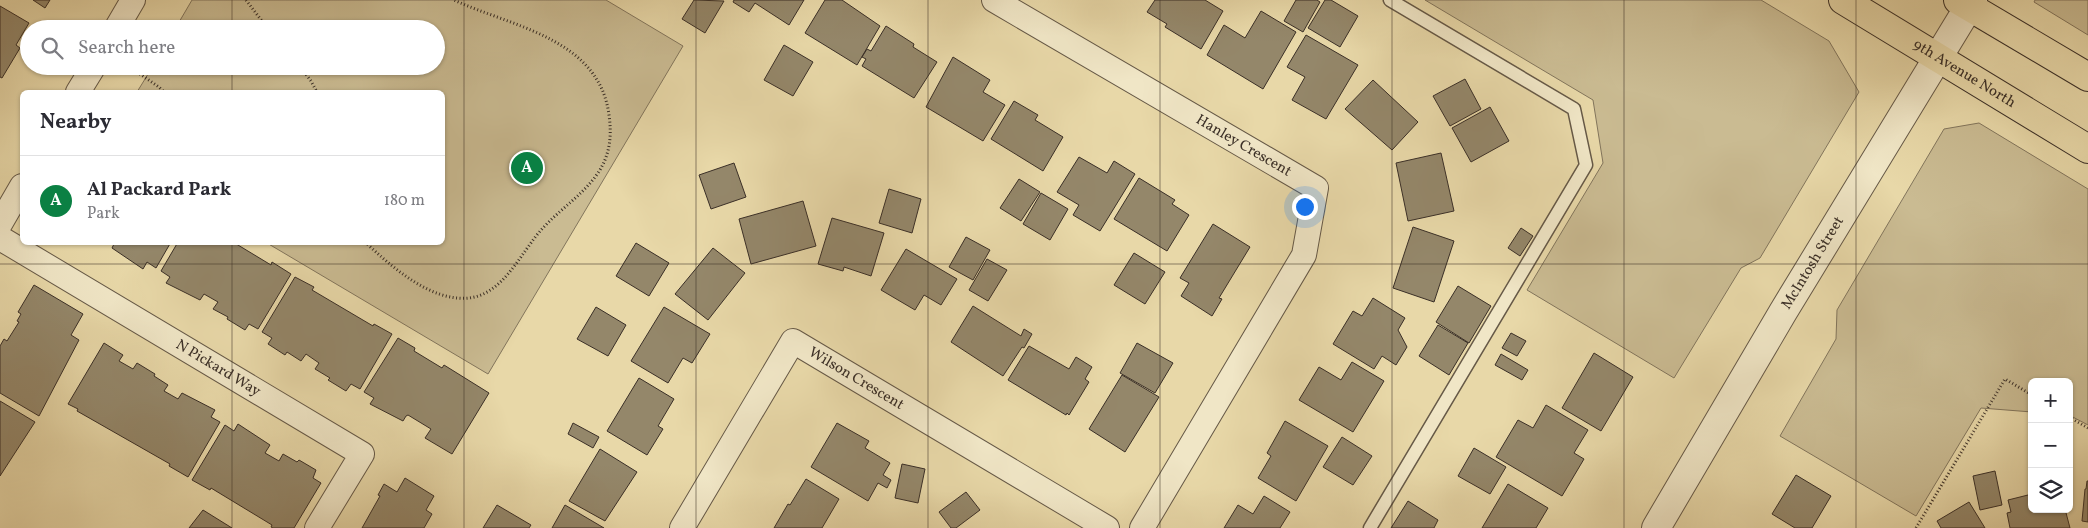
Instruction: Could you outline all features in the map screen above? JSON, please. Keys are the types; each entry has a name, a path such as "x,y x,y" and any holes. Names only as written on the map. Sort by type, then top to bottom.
{"main road":[{"name":"9th Avenue North","path":"1843,0 2088,148"},
{"path":"1967,2 2088,76"}],"street":[{"path":"121,20 133,0"},
{"name":"Hanley Crescent","path":"994,0 1316,188 1304,255 1142,528"},
{"name":"McIntosh Street","path":"1656,528 1783,312 1939,58 1967,2"},
{"path":"79,90 88,75"},
{"path":"0,224 20,189"},
{"name":"N Pickard Way","path":"0,238 362,454 317,528"},
{"name":"Wilson Crescent","path":"682,528 793,341 1107,528"}],"lane":[{"path":"1370,528 1586,165 1574,109 1390,0"}],"path":[{"path":"246,0 261,20"},
{"path":"369,245 425,289 448,297 470,298 489,291 507,275 541,230 583,191 598,172 608,152 612,132 607,99 593,74 574,53 543,34 479,12 454,0"},
{"path":"141,75 162,90"},
{"path":"307,75 316,90"},
{"path":"1916,528 2005,379 2028,393"},
{"path":"2073,419 2088,428"}],"shaded area":[{"path":"192,0 606,0 683,46 488,374 270,245 445,245 445,90 138,90 147,75 445,75 445,20 180,20"},
{"path":"1425,0 1761,0 1829,41 1859,92 1760,258 1741,268 1674,378 1527,290 1603,163 1593,100"},
{"path":"2035,0 2088,0 2088,35 2034,2"},
{"path":"1979,123 2088,189 2088,425 2073,417 2073,378 2028,378 2028,412 1981,408 1916,516 1780,436 1836,339 1837,310 1944,129"}],"building":[{"path":"33,0 50,0 45,8"},
{"path":"694,0 724,1 705,33 682,19"},
{"path":"734,0 804,0 789,25 755,3 749,12 733,2"},
{"path":"825,0 842,0 880,26 857,65 805,33"},
{"path":"1155,0 1205,0 1223,11 1201,49 1165,27 1167,24 1147,12"},
{"path":"1296,0 1317,0 1320,2 1303,32 1284,21"},
{"path":"1325,0 1331,0 1358,16 1340,47 1308,28"},
{"path":"0,6 24,20 20,20 20,38 16,45 20,48 2,78 0,77"},
{"path":"1261,11 1296,32 1263,89 1207,55 1224,25 1245,38"},
{"path":"886,26 914,44 913,47 937,62 914,98 862,66 866,59 862,57 867,49 871,51"},
{"path":"1306,35 1358,65 1326,119 1292,100 1305,77 1287,67"},
{"path":"784,45 813,62 793,96 764,80"},
{"path":"953,57 990,80 983,92 1005,105 983,141 926,107"},
{"path":"1465,79 1481,109 1450,126 1433,96"},
{"path":"1373,80 1418,122 1392,150 1345,109"},
{"path":"1014,101 1038,115 1035,120 1063,137 1043,171 991,139"},
{"path":"1490,107 1509,141 1471,162 1452,128"},
{"path":"1441,153 1454,211 1408,221 1396,163"},
{"path":"1079,157 1107,173 1114,161 1135,174 1100,231 1073,215 1079,205 1057,192"},
{"path":"734,163 746,197 711,209 699,175"},
{"path":"1139,178 1175,200 1172,204 1189,215 1167,251 1114,219"},
{"path":"1019,179 1040,192 1021,221 1000,208"},
{"path":"889,189 921,199 912,233 879,223"},
{"path":"1041,193 1068,209 1050,240 1023,224"},
{"path":"803,201 816,246 751,264 739,219"},
{"path":"832,218 884,233 871,276 844,267 843,271 818,264"},
{"path":"1213,224 1250,247 1219,298 1222,299 1212,316 1181,296 1189,283 1180,278"},
{"path":"1413,227 1454,241 1434,302 1393,288"},
{"path":"1521,228 1533,236 1520,256 1508,248"},
{"path":"966,237 990,250 973,280 949,267"},
{"path":"636,243 669,263 649,296 616,276"},
{"path":"114,245 169,245 156,268 147,262 143,269 112,248"},
{"path":"176,245 238,245 271,265 272,262 291,274 258,329 249,324 245,330 227,319 228,317 213,309 218,302 204,294 200,300 166,283 170,277 161,271"},
{"path":"713,248 745,273 708,320 675,294"},
{"path":"906,249 957,279 941,305 924,295 915,310 881,290"},
{"path":"1134,253 1165,272 1145,304 1114,285"},
{"path":"987,259 1007,270 988,301 969,290"},
{"path":"295,277 314,287 312,290 373,326 374,324 392,334 360,389 351,384 346,391 315,369 319,363 306,354 301,361 287,352 285,355 268,344 272,338 262,332"},
{"path":"34,285 83,314 71,335 79,340 39,416 0,393 0,346 4,339 7,341 19,322 17,321 21,314 18,312"},
{"path":"1458,286 1491,306 1469,343 1436,322"},
{"path":"1373,298 1405,318 1398,330 1407,347 1396,365 1382,356 1374,369 1333,344 1353,311 1362,316"},
{"path":"973,306 1021,336 1024,329 1032,334 1003,376 951,342"},
{"path":"596,307 626,325 608,356 577,339"},
{"path":"664,307 710,334 692,363 683,358 668,383 631,361"},
{"path":"1438,325 1468,343 1449,375 1419,356"},
{"path":"1511,333 1526,341 1517,356 1502,348"},
{"path":"398,338 415,348 414,351 442,368 444,365 489,393 452,454 425,438 431,429 408,415 403,421 370,404 374,398 364,392"},
{"path":"104,343 123,355 119,361 133,369 137,363 155,374 154,376 168,385 164,391 178,399 182,393 215,410 211,417 220,422 188,477 169,466 170,464 68,404"},
{"path":"1137,343 1173,363 1155,393 1120,373"},
{"path":"1029,346 1069,369 1076,357 1092,367 1085,379 1089,382 1069,415 1008,380"},
{"path":"1594,353 1633,377 1601,431 1562,408"},
{"path":"1501,354 1528,370 1522,380 1495,365"},
{"path":"1352,362 1384,381 1353,432 1299,400 1319,367 1341,380"},
{"path":"1122,375 1159,397 1125,452 1089,429"},
{"path":"639,378 674,399 658,426 663,429 647,455 607,431"},
{"path":"0,401 35,422 0,476"},
{"path":"1546,405 1588,430 1574,453 1584,459 1562,496 1496,457 1518,420 1533,428"},
{"path":"1285,421 1328,446 1296,501 1258,478 1271,456 1267,453"},
{"path":"573,423 599,437 593,448 568,434"},
{"path":"837,423 869,441 865,448 890,463 883,475 891,480 887,488 878,483 868,501 811,467"},
{"path":"238,424 270,445 265,453 279,461 283,454 297,462 299,460 316,470 313,478 321,483 294,528 273,528 271,527 272,525 211,488 210,490 192,480 225,425 234,431"},
{"path":"1342,437 1372,456 1353,485 1323,467"},
{"path":"1474,448 1506,467 1490,494 1458,476"},
{"path":"600,449 637,472 605,521 569,501"},
{"path":"902,464 925,469 918,503 895,498"},
{"path":"1995,471 2002,505 1980,510 1973,476"},
{"path":"1796,475 1831,496 1812,528 1795,528 1772,514"},
{"path":"405,478 434,496 426,510 432,514 424,528 362,528 380,496 378,495 384,484 397,492"},
{"path":"806,479 839,499 822,528 774,528 788,504 790,505"},
{"path":"2088,481 2088,522 2082,521"},
{"path":"1508,484 1548,508 1536,528 1482,528"},
{"path":"966,492 980,510 956,528 951,528 939,512"},
{"path":"2028,495 2028,513 2066,513 2070,528 2010,528 2007,513 2011,512 2008,500"},
{"path":"1264,496 1290,512 1280,528 1224,528 1238,505 1253,514"},
{"path":"1408,501 1438,520 1434,528 1391,528"},
{"path":"1969,502 1985,528 1941,528 1937,521"},
{"path":"497,505 531,525 529,528 483,528"},
{"path":"565,505 604,528 552,528"},
{"path":"203,510 232,528 189,528"}],"place":[{"name":"Al Packard Park","path":"527,168"}]}
